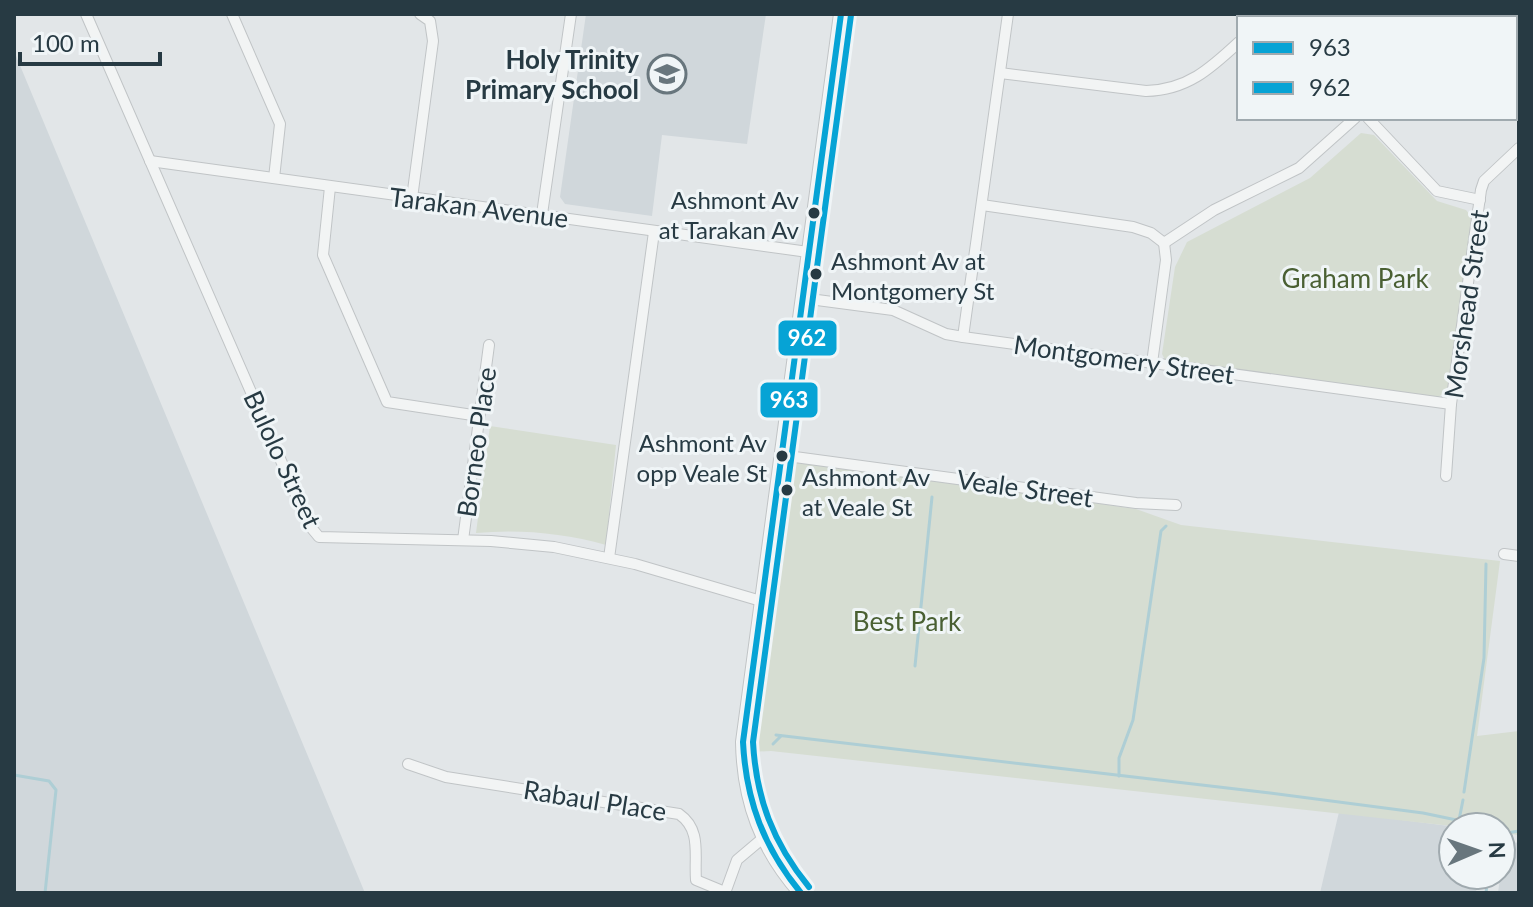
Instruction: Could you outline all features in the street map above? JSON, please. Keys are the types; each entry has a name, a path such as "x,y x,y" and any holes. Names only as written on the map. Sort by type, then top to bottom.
{"street":[{"name":"Bulolo Street","path":"86,14 313,532 326,540 524,543 609,558 761,601"},
{"path":"232,14 280,124 274,178"},
{"path":"412,198 433,41 430,21 420,14"},
{"path":"542,214 571,14"},
{"path":"801,893 763,838 747,797 743,742 841,14"},
{"path":"963,337 1008,14"},
{"path":"1000,73 1146,91 1169,90 1202,75 1237,44"},
{"path":"1164,243 1214,210 1299,168 1353,120"},
{"path":"1370,120 1437,191 1480,200"},
{"name":"Morshead Street","path":"1446,476 1451,404 1484,181 1519,148"},
{"name":"Tarakan Avenue","path":"150,161 808,252"},
{"path":"330,187 323,255 387,402 479,416"},
{"path":"982,205 1133,227 1151,233 1164,243 1166,260 1152,363"},
{"path":"609,558 654,232"},
{"name":"Montgomery Street","path":"802,298 893,310 946,334 963,337 1451,404"},
{"name":"Borneo Place","path":"463,540 489,345"},
{"name":"Veale Street","path":"780,455 1136,503 1176,505"},
{"path":"1504,554 1519,556"},
{"name":"Rabaul Place","path":"408,764 446,777 679,814 691,822 696,837 696,880 725,892"},
{"path":"725,892 737,860 763,838"}],"shaded area":[{"name":"Holy Trinity Primary School","path":"586,14 766,14 747,144 662,135 652,216 565,204 560,197"},
{"path":"14,51 365,893 14,893"},
{"path":"1339,812 1437,824 1437,891 1476,891 1476,893 1320,893"},
{"path":"1519,843 1519,893 1498,893 1517,891"}],"green space":[{"name":"Graham Park","path":"1361,133 1374,135 1437,201 1466,210 1474,220 1448,390 1437,398 1166,362 1162,354 1175,267 1187,242 1310,178"},
{"path":"490,426 616,445 606,545 541,533 476,533"},
{"name":"Best Park","path":"782,458 1136,509 1181,525 1500,561 1477,736 1519,731 1519,835 1517,811 1437,811 1437,824 771,751 750,752"}],"waterway":[{"path":"915,666 932,497"},
{"path":"1119,776 1119,758 1133,720 1161,531 1166,526"},
{"path":"1464,792 1484,658 1486,564"},
{"path":"776,735 1270,793 1437,816"},
{"path":"773,744 781,736"},
{"path":"14,775 49,781 56,790 45,893"},
{"path":"1461,811 1463,800"}],"transit line":[{"name":"963","path":"801,893 777,859 759,823 748,784 743,742 841,14"},
{"name":"962","path":"809,887 785,854 769,819 758,782 753,742 851,15"}],"place":[{"name":"Holy Trinity Primary School","path":"667,74"},
{"name":"Ashmont Av at Tarakan Av","path":"814,213"},
{"name":"Ashmont Av at Montgomery St","path":"816,274"},
{"name":"Ashmont Av opp Veale St","path":"782,456"},
{"name":"Ashmont Av at Veale St","path":"787,490"}]}
